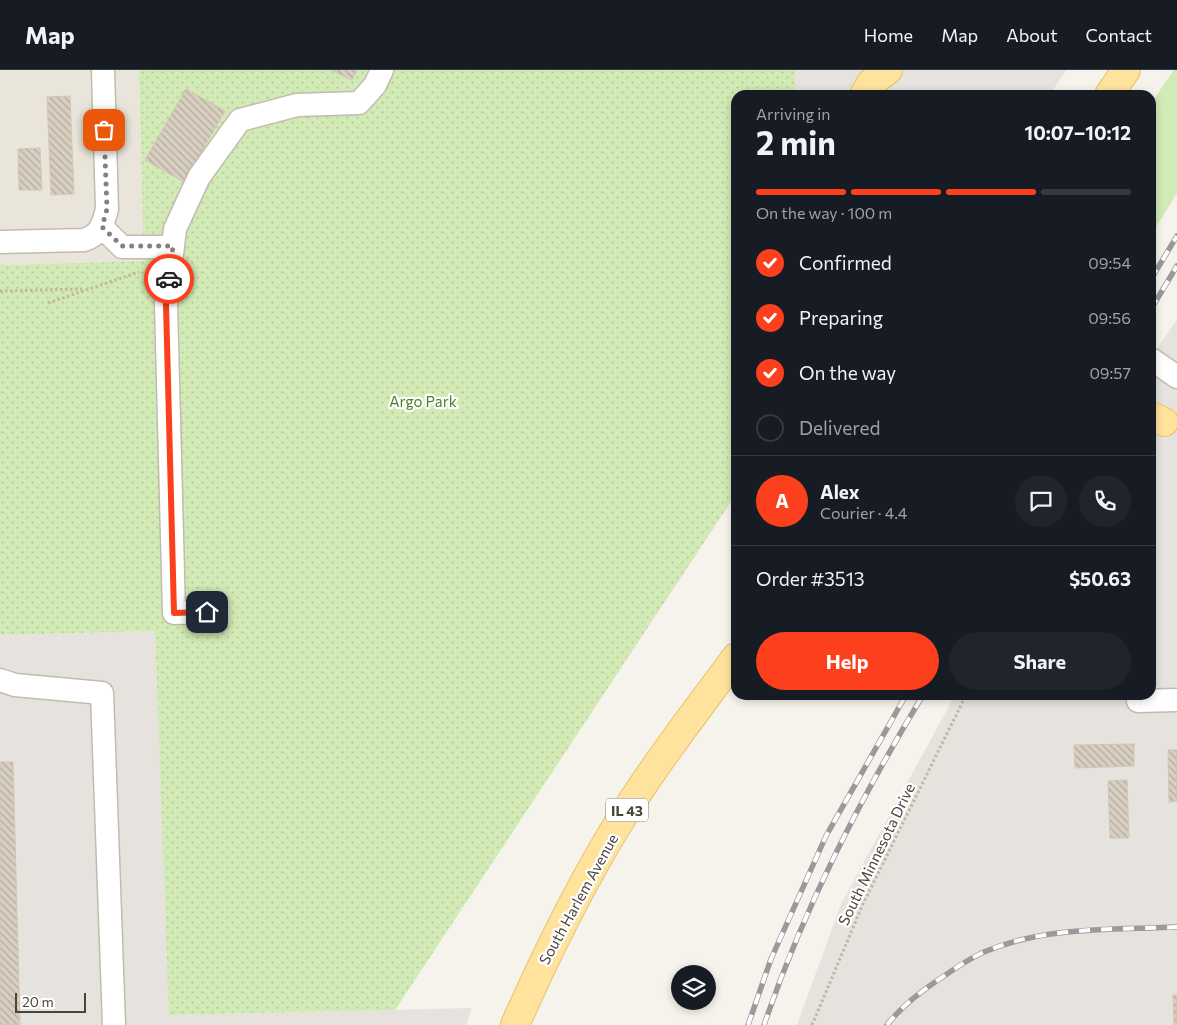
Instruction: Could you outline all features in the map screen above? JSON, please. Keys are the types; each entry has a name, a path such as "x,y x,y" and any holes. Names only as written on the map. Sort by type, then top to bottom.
{"main road":[{"path":"867,90 871,83 888,70"},
{"path":"1112,90 1126,70"},
{"name":"South Harlem Avenue","path":"515,1025 553,940 593,866 644,783 731,664"}],"street":[{"path":"0,242 84,240 94,237 102,227 107,209 103,70"},
{"path":"207,612 174,613 166,304 175,229 199,177 240,120 297,105 359,103 375,85 382,70"},
{"path":"102,227 122,246 173,246"},
{"path":"1156,362 1177,376"},
{"path":"0,680 15,685 102,693 114,1025"},
{"path":"1138,701 1177,700"}],"path":[{"path":"48,303 86,288 147,270 170,269"},
{"path":"0,291 86,288"},
{"name":"South Minnesota Drive","path":"812,1025 862,904 964,700"}],"shaded area":[{"path":"0,70 139,70 145,261 0,265"},
{"path":"794,70 1066,70 1053,90 795,90"},
{"path":"1177,319 1177,1025 797,1025 841,904 952,700 1156,700 1156,350"},
{"path":"155,631 170,1015 472,1008 466,1025 0,1025 0,635"}],"green space":[{"name":"Argo Park","path":"139,70 795,70 796,90 731,90 731,502 395,1010 169,1015 155,631 0,635 0,265 144,261"},
{"path":"1174,70 1177,70 1177,193 1156,227 1156,96"}],"building":[{"path":"331,70 357,70 352,80"},
{"path":"186,89 225,111 184,182 145,160"},
{"path":"70,96 74,194 51,195 47,97"},
{"path":"40,148 42,190 19,190 18,149"},
{"path":"1134,744 1134,766 1075,768 1074,745"},
{"path":"1168,750 1177,750 1177,801 1169,802"},
{"path":"0,762 13,762 20,1025 0,1025"},
{"path":"1127,780 1129,838 1110,838 1108,781"},
{"path":"1173,995 1177,995 1177,1025 1174,1025"}],"railway":[{"path":"1156,271 1177,236"},
{"path":"1156,301 1177,266"},
{"path":"748,1025 771,959 826,836 903,700"},
{"path":"764,1025 797,939 834,856 920,700"},
{"path":"887,1025 911,1000 938,980 978,955 1007,944 1055,933 1104,929 1177,927"}],"way so far":[{"path":"104,130 107,209 102,227 122,246 173,246 169,279"}],"route":[{"path":"169,279 166,304 174,613 207,612"}]}
